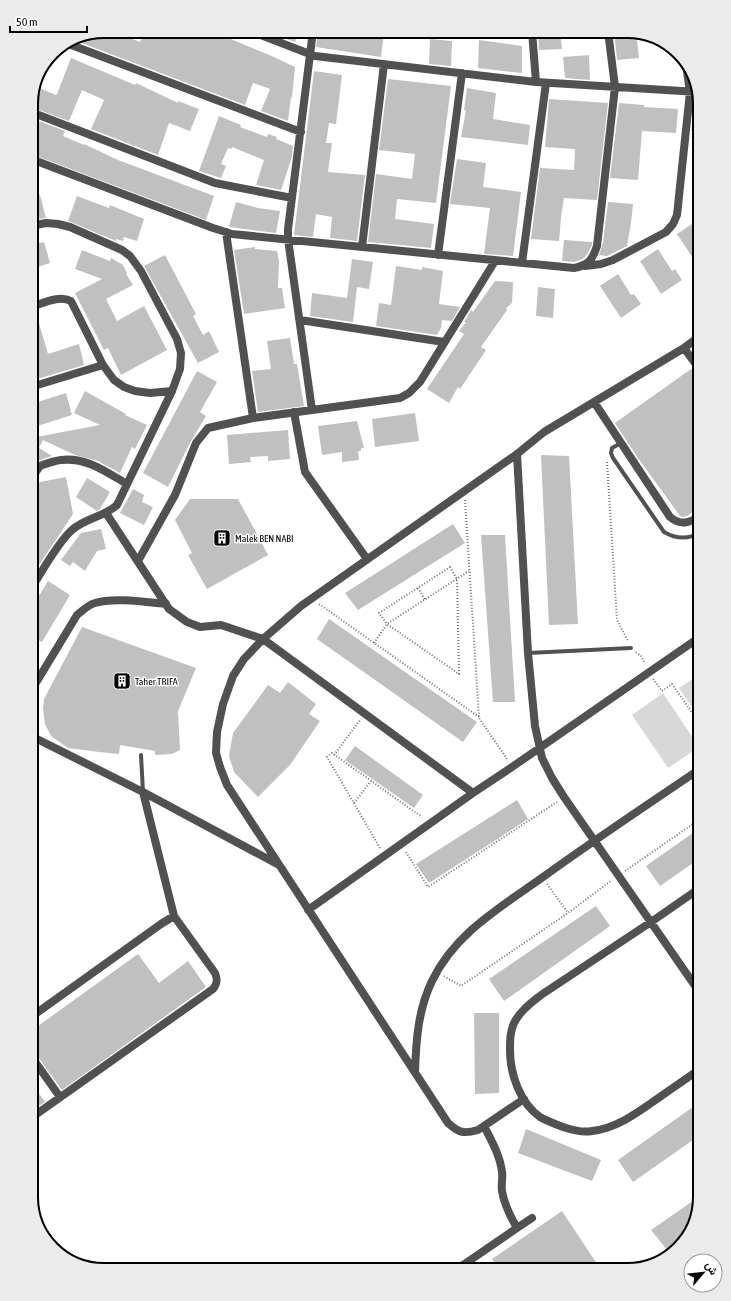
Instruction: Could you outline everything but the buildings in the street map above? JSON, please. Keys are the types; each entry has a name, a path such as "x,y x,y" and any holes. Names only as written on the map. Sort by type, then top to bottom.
{"street":[{"path":"268,38 310,54 384,64 536,82 692,92"},
{"path":"311,38 288,239 312,410"},
{"path":"533,38 536,82"},
{"path":"585,266 593,257 597,246 615,87 609,38"},
{"path":"73,46 300,132"},
{"path":"362,247 384,64"},
{"path":"438,255 462,73"},
{"path":"522,263 546,82"},
{"path":"38,162 206,226 226,232 494,261 574,268 601,264 613,260 666,232 673,224 677,215 693,101"},
{"path":"38,115 215,182 292,198"},
{"path":"38,225 46,223 70,227 122,250 130,256 141,271 177,339 181,353 180,369 172,391 117,505 106,513 84,522 72,530 61,542 38,578"},
{"path":"226,232 253,418"},
{"path":"138,561 175,495 196,443 208,428 253,418 400,398 409,393 420,382 494,261"},
{"path":"38,305 59,298 66,298 71,301 103,365 114,380 124,387 135,392 150,393 172,391"},
{"path":"300,320 444,342"},
{"path":"524,1099 484,1126 471,1132 458,1131 448,1123 227,785 216,753 217,732 223,704 233,676 244,659 263,639 301,606 517,454 544,432 693,341"},
{"path":"684,348 693,360"},
{"path":"38,385 103,365"},
{"path":"594,402 670,518 680,524 687,523 693,520"},
{"path":"294,412 304,472 367,559"},
{"path":"517,454 528,653 535,726 539,749 546,768 564,797 693,983"},
{"path":"38,469 40,466 60,460 75,459 87,462 127,484"},
{"path":"106,513 166,604 182,619 200,627 221,625 263,639 473,793"},
{"path":"38,680 77,616 85,608 94,603 118,600 166,604"},
{"path":"308,910 473,793 693,642"},
{"path":"38,740 143,792 279,865"},
{"path":"415,1072 417,1032 423,1003 437,971 459,941 478,923 594,840 693,775"},
{"path":"38,1113 213,989 216,985 217,979 215,973 174,916 143,792"},
{"path":"693,893 541,994 525,1008 514,1023 510,1037 510,1059 517,1088 524,1099 540,1117 571,1130 590,1132 603,1130 623,1122 693,1074"},
{"path":"38,1013 174,916"},
{"path":"38,1066 60,1097"},
{"path":"484,1126 500,1160 502,1172 502,1191 509,1216 517,1228"},
{"path":"466,1263 532,1218"}],"lane":[{"path":"621,443 612,448 611,453 613,458 664,532 672,537 684,539 693,536"},
{"path":"528,653 631,648"},
{"path":"141,755 143,792"}],"path":[{"path":"611,453 606,459 617,620 631,648 641,656 649,672 662,691 672,684 693,714"},
{"path":"464,491 479,718"},
{"path":"450,567 456,579 459,674 387,624 379,613 450,567"},
{"path":"374,643 387,624 470,571"},
{"path":"418,588 425,600"},
{"path":"312,598 479,718 512,767"},
{"path":"334,755 365,713"},
{"path":"385,855 327,757 332,753 430,823"},
{"path":"354,804 371,781"},
{"path":"401,844 428,887 564,797"},
{"path":"437,971 461,986 568,913 619,875 693,824"},
{"path":"542,877 568,913"}],"shaded area":[{"path":"693,679 693,709 679,688"},
{"path":"663,693 693,738 693,751 668,768 632,715"}],"place":[{"name":"Malek BEN NABI","path":"222,538"},
{"name":"Taher TRIFA","path":"122,681"}]}
